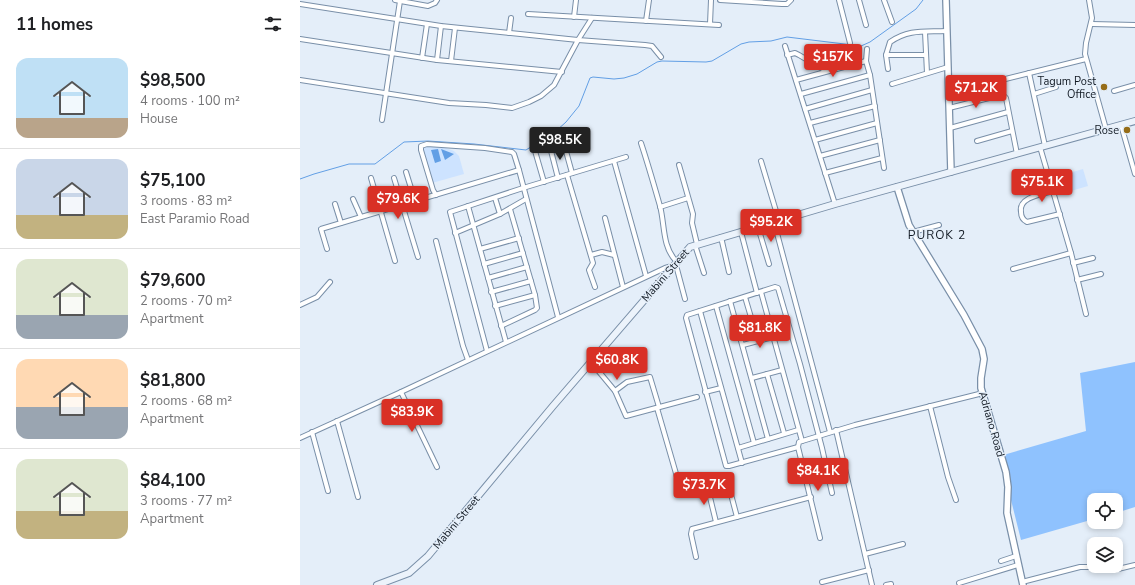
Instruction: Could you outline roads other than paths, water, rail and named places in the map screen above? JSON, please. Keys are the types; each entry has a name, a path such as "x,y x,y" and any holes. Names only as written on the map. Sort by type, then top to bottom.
{"main road":[{"name":"Mabini Street","path":"377,585 392,583 413,571 428,556 687,248 696,244 835,204 1135,121"}],"street":[{"path":"395,0 428,6 435,3 437,0"},
{"path":"574,17 576,0"},
{"path":"646,21 649,0"},
{"path":"710,24 711,0"},
{"path":"720,0 782,4 786,4 791,0"},
{"path":"839,0 850,43"},
{"path":"859,0 866,25"},
{"path":"884,0 892,22"},
{"path":"946,0 951,172"},
{"path":"1089,0 1092,12 1092,24 1085,49 1086,59 1106,129"},
{"path":"382,120 400,1"},
{"path":"300,4 455,28 648,45 652,46 662,56"},
{"path":"528,14 719,25"},
{"path":"509,33 511,18"},
{"path":"300,80 449,103 512,108 529,102 547,92 557,81 578,40 592,18"},
{"path":"422,58 427,24"},
{"path":"1092,24 1135,25"},
{"path":"436,60 442,26"},
{"path":"451,61 455,28"},
{"path":"888,69 886,55 890,42 899,36 910,32 946,32"},
{"path":"926,32 926,73"},
{"path":"300,39 436,60 562,72"},
{"path":"785,46 835,204"},
{"path":"867,49 866,61 870,75 884,168"},
{"path":"787,55 795,53 826,71"},
{"path":"886,55 926,55"},
{"path":"949,93 1086,59"},
{"path":"796,80 866,61"},
{"path":"892,84 948,67"},
{"path":"1029,73 1053,191 1071,253 1086,314"},
{"path":"801,94 870,75"},
{"path":"1114,91 1135,85"},
{"path":"1034,94 1056,87"},
{"path":"805,109 872,90"},
{"path":"949,108 1003,95 1006,98 1017,154"},
{"path":"810,123 875,106"},
{"path":"950,128 1008,112"},
{"path":"815,140 877,123"},
{"path":"1121,125 1133,160 1135,174"},
{"path":"977,141 1012,131"},
{"path":"820,156 880,140"},
{"path":"641,143 660,207 666,242 678,271 685,299"},
{"path":"564,144 572,173"},
{"path":"436,195 433,190 420,148 424,145 485,148 512,152 519,170 558,317"},
{"path":"550,147 558,178"},
{"path":"536,151 544,182"},
{"path":"487,351 450,212 523,188 626,158"},
{"path":"825,173 882,158"},
{"path":"614,161 646,276"},
{"path":"761,161 830,432"},
{"path":"679,165 693,214 692,223 704,273"},
{"path":"327,249 321,229 519,170"},
{"path":"406,172 415,201"},
{"path":"567,175 591,255 593,263 589,270 595,287"},
{"path":"371,178 395,261"},
{"path":"394,178 418,257"},
{"name":"Adriano Road","path":"897,187 913,232 964,315 982,349 984,359 981,382 1006,472 1008,487 1007,513 1022,583"},
{"path":"1053,191 1025,200 1021,206 1021,212 1023,218 1028,222 1060,214"},
{"path":"495,198 500,214"},
{"path":"660,207 688,198"},
{"path":"353,199 361,217"},
{"path":"455,233 500,214 526,199"},
{"path":"335,204 341,223"},
{"path":"468,206 506,342"},
{"path":"501,326 536,309 537,306 510,209"},
{"path":"605,218 623,287"},
{"path":"913,232 939,225"},
{"path":"758,227 768,264"},
{"path":"741,232 773,337 802,441"},
{"path":"480,249 518,238"},
{"path":"720,238 728,272"},
{"path":"436,242 468,360"},
{"path":"484,264 523,252"},
{"path":"591,255 602,252 614,255"},
{"path":"1013,269 1071,253"},
{"path":"1073,263 1093,258"},
{"path":"300,438 674,264"},
{"path":"488,278 527,267"},
{"path":"1077,280 1101,274"},
{"path":"491,292 531,281"},
{"path":"300,305 317,297 330,282"},
{"path":"798,447 726,466 686,317 688,314 776,287 779,289 819,436 832,492"},
{"path":"495,306 535,295"},
{"path":"745,297 758,341"},
{"path":"730,301 768,439"},
{"path":"716,306 754,443"},
{"path":"700,311 742,463"},
{"path":"743,345 773,337"},
{"path":"591,362 615,391 626,416 697,397"},
{"path":"752,378 782,370"},
{"path":"767,374 784,433"},
{"path":"615,391 627,382 650,377 677,477"},
{"path":"705,392 721,388"},
{"path":"401,392 437,467"},
{"path":"820,538 798,444 802,441 836,430 983,393"},
{"path":"930,406 948,477 956,500"},
{"path":"337,421 358,497"},
{"path":"738,448 798,430"},
{"path":"836,430 872,585"},
{"path":"312,432 328,491"},
{"path":"707,485 716,522"},
{"path":"729,487 737,517"},
{"path":"696,557 691,534 691,530 694,528 811,497"},
{"path":"865,554 903,544"},
{"path":"1001,561 1016,556"},
{"path":"959,583 1018,565"},
{"path":"1022,583 1080,567 1096,567 1114,570 1135,566"},
{"path":"822,582 869,570"},
{"path":"886,585 891,584"}],"waterway":[{"path":"300,179 349,164 375,164 404,142 428,141 474,144 526,150 556,131 566,122 579,106 590,78 624,78 637,74 657,62 662,61 712,61 741,44 771,41 787,37 861,46 870,42 916,9 923,0"}],"place":[{"name":"Tagum Post Office","path":"1104,87"},
{"name":"Rose","path":"1127,130"}],"district":[{"name":"PUROK 2","path":"937,235"}]}
